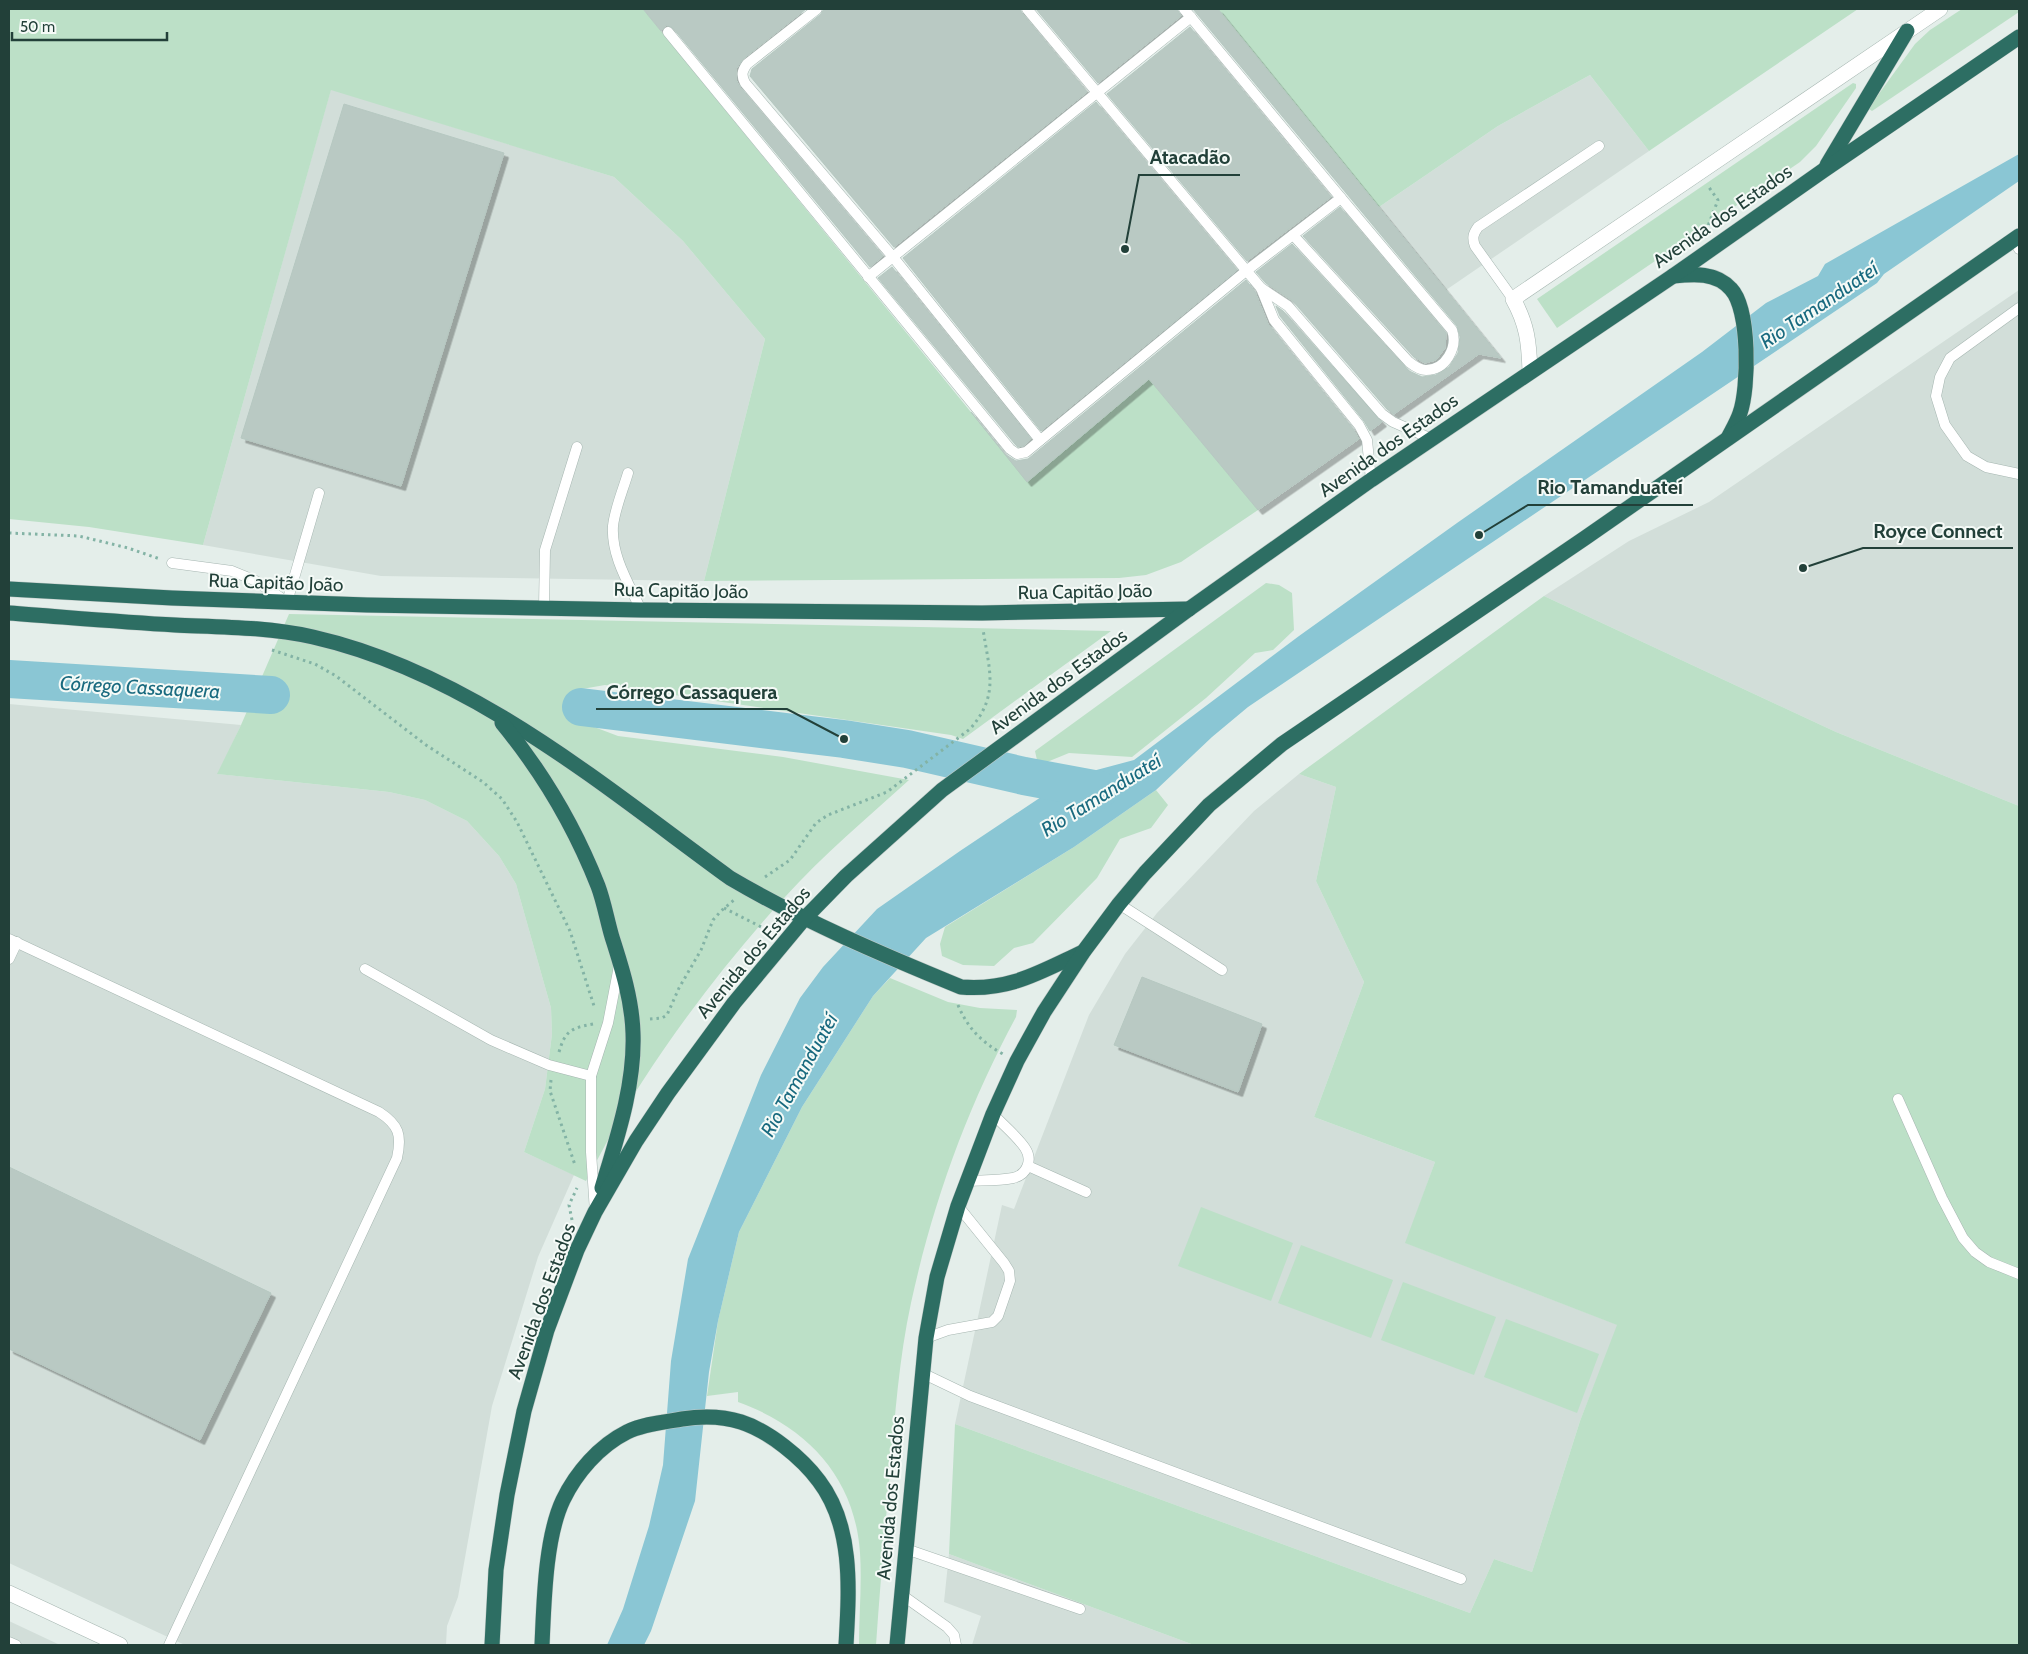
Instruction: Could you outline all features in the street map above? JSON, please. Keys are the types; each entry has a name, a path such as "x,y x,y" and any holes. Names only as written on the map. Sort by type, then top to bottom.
{"highway":[{"path":"1824,170 1907,31"},
{"name":"Avenida dos Estados","path":"492,1645 496,1570 507,1495 524,1411 547,1330 577,1250 595,1212 636,1141 668,1093 734,1003 804,918 846,876 942,790 1189,609 1371,480 1673,276 2019,37"},
{"name":"Avenida dos Estados","path":"897,1645 926,1338 937,1277 958,1206 993,1114 1017,1061 1044,1012 1084,951 1119,904 1145,873 1210,804 1282,744 2017,242"},
{"path":"1673,276 1702,274 1719,280 1731,289 1740,302 1746,332 1745,378 1740,412 1727,439"},
{"name":"Rua Capitão João","path":"9,589 287,602 641,610 982,614 1189,609"},
{"path":"9,613 279,631 351,648 412,670 452,688 494,712 554,751 730,878 804,918 961,987 983,989 1023,979 1084,951"},
{"path":"494,712 530,758 556,798 580,844 598,888 629,999 633,1034 631,1072 624,1109 595,1212"},
{"path":"542,1645 545,1587 554,1532 563,1501 578,1475 598,1451 627,1432 660,1422 688,1418 720,1417 742,1422 769,1436 792,1454 819,1481 844,1535 848,1614 846,1645"}],"street":[{"path":"1530,371 1526,328 1522,316 1512,299 1940,9"},
{"path":"9,1593 120,1645"}],"lane":[{"path":"817,9 747,64 743,70 742,77 745,83 893,257 1040,440"},
{"path":"1027,9 1261,288 1288,306 1382,414 1408,430 1432,439"},
{"path":"1184,9 1452,330 1455,339 1453,350 1447,359 1435,368 1426,370 1416,368 1293,234"},
{"path":"868,277 1191,17"},
{"path":"668,32 1010,450 1017,454 1026,452 1246,271 1341,198"},
{"path":"1512,299 1475,246 1474,234 1478,227 1599,146"},
{"path":"1261,288 1274,320 1359,425 1367,440 1371,480"},
{"path":"2019,308 1950,358 1940,377 1936,396 1944,425 1967,456 1986,467 2019,474"},
{"path":"544,607 545,550 577,447"},
{"path":"628,473 613,524 613,538 616,556 641,610"},
{"path":"172,563 232,571 256,581 287,602 319,493"},
{"path":"1119,904 1222,970"},
{"path":"9,959 13,940 380,1112 390,1119 397,1129 401,1142 393,1167 169,1645"},
{"path":"595,1212 591,1152 591,1076 608,1023 620,962"},
{"path":"365,969 491,1040 555,1066 591,1076"},
{"path":"1898,1098 1942,1198 1963,1238 1975,1252 1989,1262 2019,1274"},
{"path":"966,1181 1013,1178 1028,1166 1029,1156 1025,1148 993,1114"},
{"path":"1028,1166 1086,1192"},
{"path":"926,1338 956,1329 992,1322 998,1316 1010,1281 1009,1271 1004,1263 958,1206"},
{"path":"922,1373 970,1396 1460,1579"},
{"path":"906,1549 1080,1609"},
{"path":"902,1595 947,1627 954,1635 957,1645"},
{"path":"9,1642 16,1645"}],"path":[{"path":"1699,172 1718,200 1705,230 1716,246"},
{"path":"9,533 79,536 128,548 172,563"},
{"path":"905,780 970,729 980,717 986,705 991,677 982,614"},
{"path":"270,649 315,664 336,676 426,745 483,782 502,798 517,822 570,931 590,988 595,1010"},
{"path":"724,908 785,940"},
{"path":"961,987 957,1004 965,1021 976,1035 1017,1061"},
{"path":"578,1174 550,1091 563,1039 567,1033 579,1026 596,1024 596,1017"},
{"path":"577,1250 569,1205 579,1182"}],"shaded area":[{"path":"1590,75 1649,151 1446,290 1379,207 1498,126"},
{"path":"331,89 614,177 683,241 765,339 704,581 381,576 203,545"},
{"path":"2019,290 2019,806 1836,732 1544,596 1629,541 1709,502"},
{"path":"9,704 241,725 218,774 389,792 425,800 467,821 499,856 516,884 551,1008 552,1034 545,1089 524,1152 574,1175 538,1257 492,1406 458,1597 447,1626 446,1645 185,1645 9,1563"},
{"path":"1299,774 1336,787 1316,881 1364,982 1314,1117 1435,1162 1406,1243 1618,1325 1580,1421 1532,1572 1494,1559 1470,1613 955,1424 1002,1205 1014,1209 1089,1015 1125,954 1157,913 1254,811"},
{"path":"949,1554 1194,1645 972,1645 981,1616 944,1602"},
{"path":"9,1621 60,1645 9,1645"}],"green space":[{"path":"9,9 643,9 1027,481 1149,379 1258,510 1181,562 1146,575 1119,578 704,581 765,339 683,241 614,177 331,90 203,545 89,527 9,519"},
{"path":"1218,9 1858,9 1649,151 1590,75 1498,126 1379,207"},
{"path":"1962,9 2019,9 2019,12 1872,111 1869,109 1915,44 1930,30"},
{"path":"1853,83 1856,84 1856,88 1816,146 1800,162 1557,328 1537,299"},
{"path":"1266,583 1279,585 1292,593 1294,630 1273,650 1255,653 1206,698 1132,757 1069,753 1047,762 1037,760 1035,751"},
{"path":"1544,596 1836,732 2019,806 2019,1645 1194,1645 949,1554 955,1424 1470,1613 1494,1559 1532,1572 1580,1421 1617,1325 1405,1243 1435,1162 1314,1117 1364,982 1316,881 1336,787 1299,774"},
{"path":"289,614 1111,631 963,739 951,735 605,685 582,689 581,722 618,736 783,757 909,780 814,866 728,963 692,1010 642,1082 586,1181 524,1152 545,1089 552,1034 551,1008 516,884 499,856 467,821 425,800 389,792 217,774 241,725"},
{"path":"1156,790 1168,805 1151,828 1120,839 1097,878 1033,943 1014,948 994,966 963,965 942,956 940,944 945,927 1074,847"},
{"path":"890,978 948,1002 980,1008 1017,1010 1016,1017 982,1086 953,1156 920,1265 903,1345 898,1387 876,1645 859,1645 860,1553 856,1526 849,1501 837,1478 823,1458 806,1441 785,1425 738,1402 738,1392 707,1396 718,1321 739,1232 802,1107 873,996"},
{"path":"1201,1207 1293,1243 1271,1301 1178,1266"},
{"path":"1301,1245 1393,1280 1371,1338 1278,1303"},
{"path":"1403,1282 1496,1317 1474,1375 1381,1340"},
{"path":"1506,1319 1599,1354 1577,1413 1484,1377"}],"water":[{"path":"2019,154 2019,181 1884,274 1877,283 1248,707 1212,737 1156,790 1074,847 926,938 873,996 802,1107 739,1232 718,1321 709,1372 695,1501 651,1631 644,1645 607,1645 623,1609 649,1526 663,1465 671,1361 688,1259 761,1075 800,998 823,967 877,909 1062,783 1089,772 1134,760 1299,636 1702,352 1766,303 1818,276 1825,264"}],"building":[{"path":"643,9 806,9 743,59 736,69 736,80 883,256 870,267 673,28 666,25 661,31"},
{"path":"824,9 1020,9 1087,92 894,247 750,76 752,69 821,14"},
{"path":"1036,9 1177,9 1181,16 1098,83"},
{"path":"1193,9 1218,9 1501,358 1479,354 1394,414 1387,409 1293,301 1266,283 1256,272 1292,244 1409,371 1422,377 1436,375 1449,367 1458,353 1460,337 1457,326"},
{"path":"1190,27 1331,197 1247,261 1107,94"},
{"path":"1096,102 1237,270 1041,431 903,258"},
{"path":"344,104 504,153 401,486 241,438"},
{"path":"1340,207 1446,333 1445,348 1436,360 1425,363 1414,357 1303,236"},
{"path":"892,267 1031,439 1023,446 1018,447 1015,444 878,278"},
{"path":"1246,280 1255,292 1268,324 1353,429 1359,439 1258,510 1149,379 1027,482 971,412 1006,455 1016,461 1028,459"},
{"path":"1276,306 1283,311 1382,422 1370,431 1280,316"},
{"path":"1142,977 1262,1024 1238,1092 1114,1045"},
{"path":"9,1167 271,1293 200,1440 9,1349"}],"waterway":[{"name":"Córrego Cassaquera","path":"9,679 271,695"},
{"name":"Córrego Cassaquera","path":"581,707 844,739 907,749 1024,776 1099,790"}],"place":[{"name":"Atacadão","path":"1125,249"},
{"name":"Rio Tamanduateí","path":"1479,535"},
{"name":"Royce Connect","path":"1803,568"},
{"name":"Córrego Cassaquera","path":"844,739"}]}
